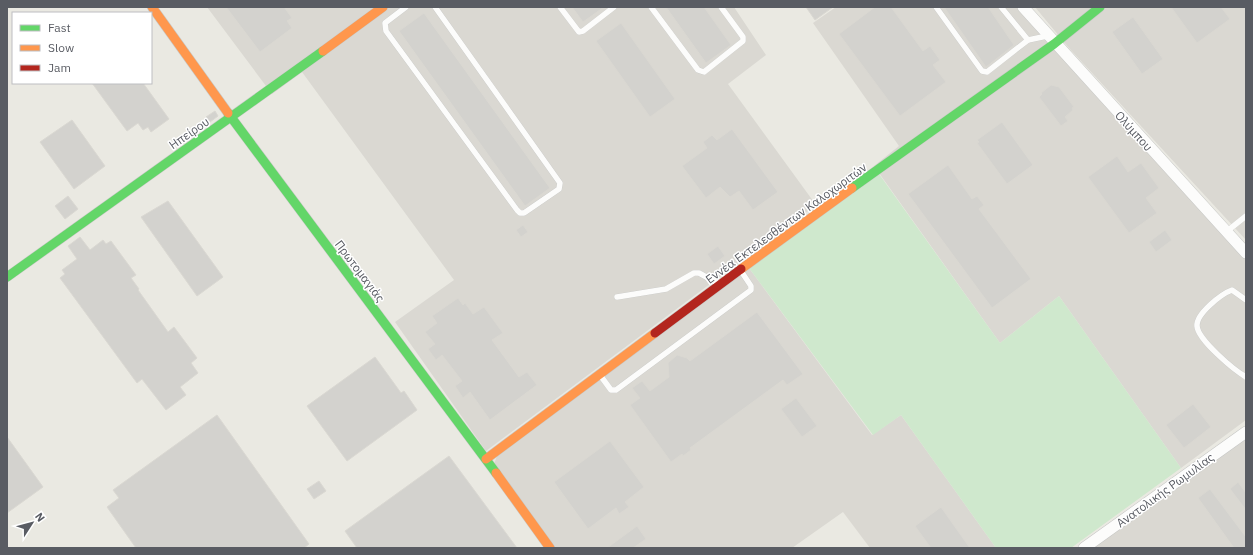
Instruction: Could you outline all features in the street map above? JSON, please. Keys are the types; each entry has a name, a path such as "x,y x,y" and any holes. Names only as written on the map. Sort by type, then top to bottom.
{"street":[{"name":"Πρωτομαγιάς","path":"152,7 231,118 486,459 550,548"},
{"name":"Ηπείρου","path":"7,277 231,118 383,7"},
{"name":"Ολύμπου","path":"1023,7 1051,40 1246,253"},
{"name":"Εννέα Εκτελεσθέντων Καλοχωριτών","path":"486,459 1051,40 1100,7"},
{"name":"Ανατολικής Ρωμυλίας","path":"1084,548 1246,432"}],"lane":[{"path":"405,7 385,23 386,31 517,210 524,214 559,189 560,182 435,7"},
{"path":"560,7 579,32 614,7"},
{"path":"651,7 698,70 704,72 743,41 743,37 721,7"},
{"path":"936,7 982,71 987,72 992,70 1028,40 1051,40"},
{"path":"1001,7 1028,40"},
{"path":"1226,232 1246,216"},
{"path":"600,375 611,390 616,390 751,290 751,286 741,270"},
{"path":"617,297 666,289 694,273 699,273 722,285"},
{"path":"1246,300 1232,290 1222,294 1198,318 1197,326 1199,334 1216,352 1246,376"}],"shaded area":[{"path":"207,7 734,7 766,55 728,84 816,205 486,451 395,322 454,280 302,72 272,94"},
{"path":"836,7 1019,7 1246,257 1246,420 1181,468 1059,296 1000,343 874,166 899,146 813,23"},
{"path":"1035,7 1246,7 1246,240 1069,48"},
{"path":"749,268 872,435 901,415 996,548 870,548 843,512 792,548 555,548 494,464 497,456"},
{"path":"1246,434 1246,548 1089,548"}],"green space":[{"path":"879,174 1000,343 1059,296 1181,468 1071,548 996,548 901,415 873,435 749,268"}],"building":[{"path":"226,7 284,7 292,18 287,21 292,28 260,52"},
{"path":"572,7 604,7 583,22"},
{"path":"666,7 704,7 731,45 706,63"},
{"path":"806,7 833,7 815,20"},
{"path":"875,7 891,7 923,51 930,46 940,60 933,65 946,82 900,116 839,34"},
{"path":"944,7 988,7 1014,45 986,67"},
{"path":"1171,7 1221,7 1230,19 1197,43"},
{"path":"424,13 550,188 525,206 399,31"},
{"path":"1133,17 1163,59 1142,74 1112,32"},
{"path":"621,23 675,99 650,117 596,41"},
{"path":"93,84 144,84 169,119 151,132 148,127 143,130 138,123 127,131"},
{"path":"1051,85 1059,87 1074,107 1072,108 1073,110 1065,117 1068,121 1061,126 1039,97 1042,94 1041,93"},
{"path":"215,111 218,116 210,122 206,117"},
{"path":"72,120 105,166 74,189 40,142"},
{"path":"1002,122 1033,165 1007,184 977,143 979,142 977,140"},
{"path":"732,129 778,192 753,210 739,191 730,197 720,187 706,198 682,166 707,148 703,142 712,135 717,140"},
{"path":"1117,156 1128,172 1141,163 1159,188 1146,198 1157,213 1129,233 1088,177"},
{"path":"948,165 972,199 977,196 984,205 979,209 1031,279 992,308 908,194"},
{"path":"68,196 78,209 65,219 55,206"},
{"path":"168,201 223,277 197,296 141,217"},
{"path":"523,225 528,232 521,237 516,230"},
{"path":"1165,230 1172,240 1156,252 1149,242"},
{"path":"80,237 90,250 103,240 106,244 111,241 136,275 131,278 168,332 174,327 197,358 191,363 198,373 180,387 186,395 166,410 142,379 137,383 60,278 65,274 62,270 77,259 68,246"},
{"path":"718,246 725,256 714,264 707,254"},
{"path":"458,298 463,305 465,303 473,314 484,307 503,333 492,340 519,377 527,372 537,385 490,420 470,392 463,398 455,386 462,381 442,355 436,360 428,349 435,344 425,332 437,323 432,316"},
{"path":"757,312 803,374 787,385 783,380 690,448 691,450 683,456 682,454 671,462 630,405 640,398 632,388 642,381 650,391 669,377 668,363 677,355 687,358 690,361"},
{"path":"375,357 401,393 404,391 417,410 347,461 307,406"},
{"path":"796,398 817,426 802,437 781,409"},
{"path":"1193,404 1211,427 1184,448 1166,425"},
{"path":"217,415 309,544 304,548 136,548 107,507 119,498 113,490"},
{"path":"7,437 43,487 7,513"},
{"path":"610,441 644,487 625,502 629,507 619,514 616,508 588,529 554,482"},
{"path":"449,456 517,548 357,548 345,531"},
{"path":"319,481 326,491 314,499 307,489"},
{"path":"1238,482 1246,493 1246,510 1230,489"},
{"path":"1210,489 1246,537 1246,548 1234,548 1198,498"},
{"path":"941,507 970,548 931,548 915,526"},
{"path":"637,526 646,539 633,548 607,548"}],"traffic: fast":[{"path":"852,188 1054,44 1100,7"},
{"path":"7,277 323,51"},
{"path":"228,113 496,473"}],"traffic: slow":[{"path":"152,7 228,113"},
{"path":"323,51 383,7"},
{"path":"741,269 852,188"},
{"path":"486,459 655,333"},
{"path":"496,473 550,548"}],"traffic: jam":[{"path":"655,333 741,269"}]}
